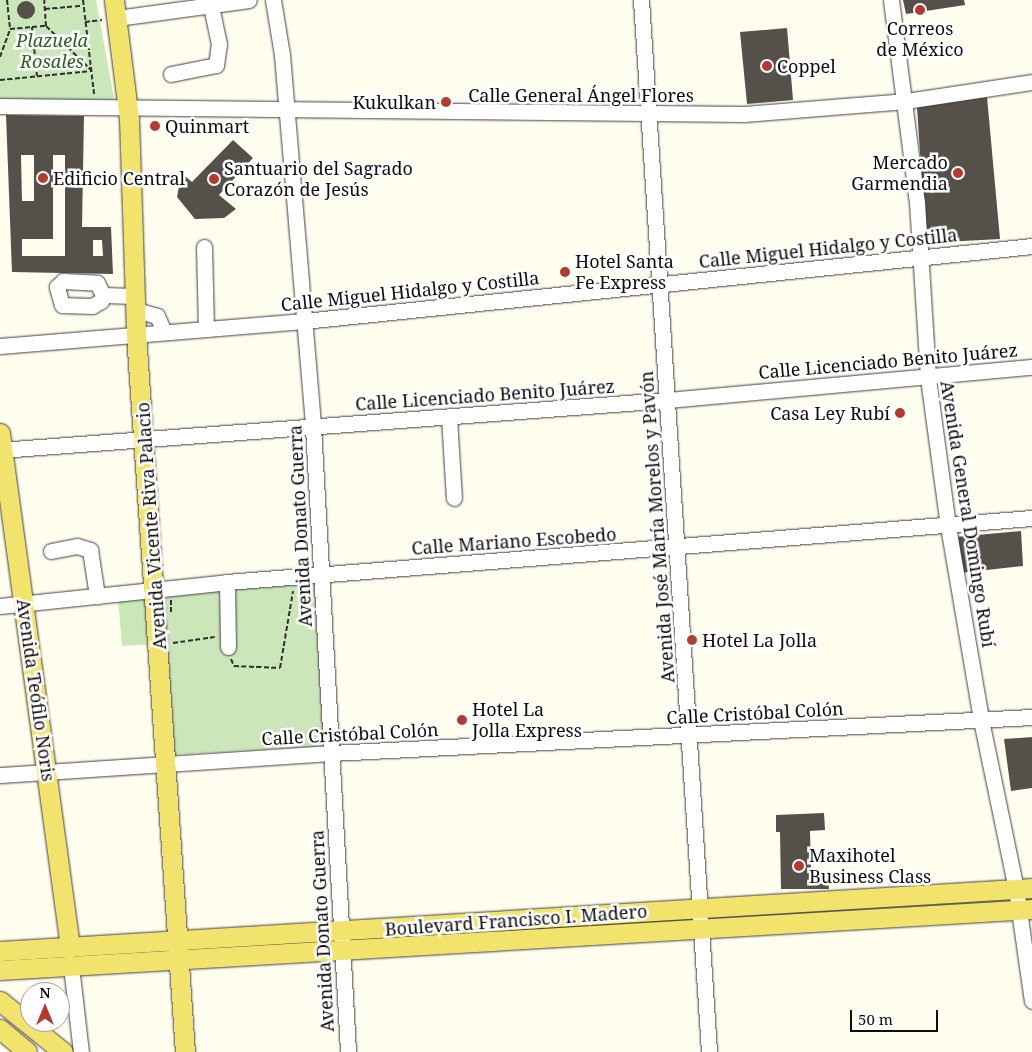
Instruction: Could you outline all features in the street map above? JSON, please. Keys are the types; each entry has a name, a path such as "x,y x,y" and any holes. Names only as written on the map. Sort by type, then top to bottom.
{"main road":[{"name":"Avenida Vicente Riva Palacio","path":"115,9 128,109 136,334 145,438 163,589 167,764 185,1052"},
{"name":"Avenida Teófilo Noris","path":"1,444 70,947"},
{"name":"Boulevard Francisco I. Madero","path":"0,951 1024,888"},
{"name":"Boulevard Francisco I. Madero","path":"0,970 1026,909"},
{"path":"0,1001 63,1052"},
{"path":"0,1028 27,1052"}],"street":[{"path":"115,9 211,5 249,0"},
{"name":"Avenida Donato Guerra","path":"273,0 286,110 313,427 348,1052"},
{"name":"Avenida José María Morelos y Pavón","path":"641,0 651,114 667,400 678,547 688,735 709,1052"},
{"name":"Avenida General Domingo Rubí","path":"891,0 906,101 921,257 928,378 948,526 981,720 1024,888 1032,1001"},
{"path":"171,74 216,65 219,44 211,5"},
{"name":"Calle General Ángel Flores","path":"0,106 128,109 744,114 906,101 1032,82"},
{"name":"Calle Miguel Hidalgo y Costilla","path":"0,346 304,321 1032,246"},
{"path":"204,247 206,329"},
{"path":"103,295 135,303 157,316 164,332"},
{"name":"Calle Licenciado Benito Juárez","path":"1,444 145,438 449,417 928,378 1032,367"},
{"path":"449,417 454,498"},
{"name":"Calle Mariano Escobedo","path":"0,606 296,576 1032,518"},
{"path":"51,551 77,546 90,550 97,596"},
{"path":"225,645 227,582"},
{"name":"Calle Cristóbal Colón","path":"0,776 331,753 1032,717"},
{"path":"71,966 81,1052"}],"path":[{"path":"0,57 10,29 7,0"},
{"path":"44,0 46,26 92,71"},
{"path":"82,0 96,108"},
{"path":"45,9 83,6"},
{"path":"10,29 46,26"},
{"path":"32,27 37,76"},
{"path":"0,80 92,71"},
{"path":"172,634 173,643 225,645 234,666 280,668 296,576"},
{"path":"163,589 172,615"}],"green space":[{"name":"Plazuela Rosales","path":"0,0 96,0 115,104 0,102"},
{"path":"316,581 324,746 175,755 159,594"},
{"path":"147,595 156,644 122,646 118,598"}],"building":[{"name":"Correos de México","path":"903,0 964,0 965,5 906,14"},
{"path":"26,1 32,4 35,10 32,16 26,19 20,16 17,10 20,4"},
{"name":"Coppel","path":"787,28 793,100 747,104 740,32"},
{"name":"Mercado Garmendia","path":"987,97 1000,239 926,243 917,107"},
{"name":"Edificio Central","path":"6,115 84,116 82,227 111,227 113,274 12,272","holes":["21,155 34,155 34,201 22,201","53,155 65,155 65,256 22,256 22,239 53,239","93,240 102,240 103,256 93,256"]},
{"name":"Santuario del Sagrado Corazón de Jesús","path":"233,140 253,158 219,195 236,209 224,218 195,219 177,197 179,186 185,176 192,182"},
{"path":"1021,531 1023,566 960,573 955,537"},
{"path":"1032,737 1032,788 1011,791 1004,739"},
{"path":"824,813 825,830 810,831 811,870 828,873 829,889 781,889 780,832 776,832 776,815"}],"place":[{"name":"Correos de México","path":"920,10"},
{"name":"Coppel","path":"767,66"},
{"name":"Kukulkan","path":"446,102"},
{"name":"Quinmart","path":"155,126"},
{"name":"Mercado Garmendia","path":"958,173"},
{"name":"Edificio Central","path":"43,178"},
{"name":"Santuario del Sagrado Corazón de Jesús","path":"214,179"},
{"name":"Hotel Santa Fe Express","path":"565,272"},
{"name":"Casa Ley Rubí","path":"900,413"},
{"name":"Hotel La Jolla","path":"692,640"},
{"name":"Hotel La Jolla Express","path":"462,720"},
{"name":"Maxihotel Business Class","path":"799,866"}]}
